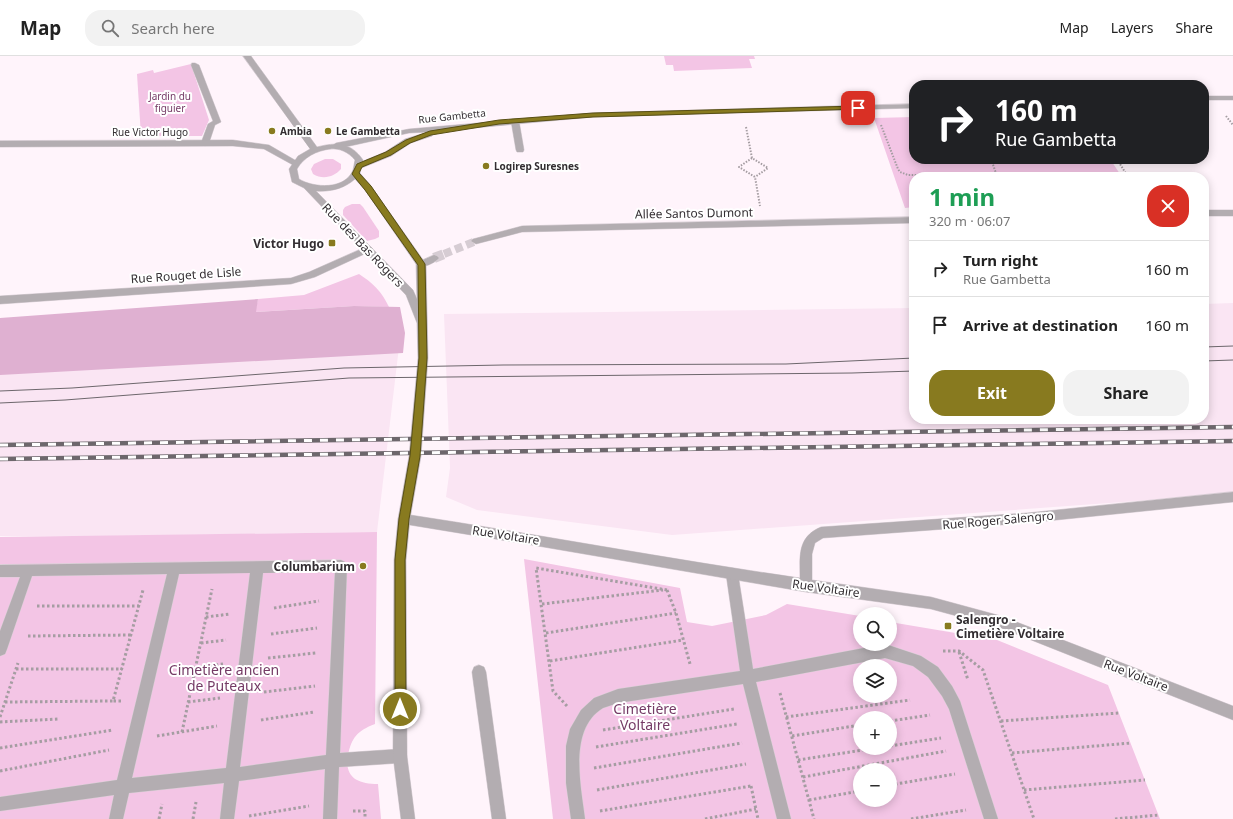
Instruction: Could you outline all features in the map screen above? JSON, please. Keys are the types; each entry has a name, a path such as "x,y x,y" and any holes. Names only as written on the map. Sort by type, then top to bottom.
{"street":[{"path":"247,56 315,150"},
{"path":"195,65 217,122 212,124 205,143"},
{"path":"1209,98 1233,98"},
{"name":"Rue Gambetta","path":"336,146 409,132 499,122 593,115 909,106"},
{"path":"515,121 520,150"},
{"name":"Rue Gambetta","path":"358,170 388,154 408,141 430,133 499,122"},
{"name":"Rue Victor Hugo","path":"0,144 233,143 266,147 296,163"},
{"path":"358,170 349,180 334,187 317,189 308,188 295,180 293,169 296,163 307,153 315,150 336,146 352,151 359,160 358,170 368,188 421,264 434,258"},
{"name":"Rue des Bas Rogers","path":"308,188 410,293 423,328"},
{"path":"1209,213 1233,213"},
{"name":"Allée Santos Dumont","path":"476,241 522,229 909,220"},
{"name":"Rue Rouget de Lisle","path":"0,300 291,281 312,275 368,249"},
{"name":"Rue des Bas Rogers","path":"408,819 400,756 400,560 404,519 416,446 423,358 421,264"},
{"name":"Rue Roger Salengro","path":"806,586 806,554 810,540 821,533 929,526 1116,510 1233,497"},
{"name":"Rue Voltaire","path":"404,519 526,538 806,586 931,603 1001,622 1233,713"},
{"path":"0,571 174,570 341,566 332,802 330,819"},
{"path":"227,819 257,568"},
{"path":"116,819 174,570"},
{"path":"0,649 28,571"},
{"path":"732,574 748,677 784,819"},
{"path":"578,817 572,772 572,751 578,728 588,713 604,699 748,677 885,651 916,661 933,672 947,690 955,706 989,813"},
{"path":"479,672 499,819"},
{"path":"0,804 123,786 232,775 333,762 400,756"}],"path":[{"path":"873,107 878,116 898,169 903,174 909,175"},
{"path":"1229,120 1233,125"},
{"path":"747,131 752,158 768,168 755,178"},
{"path":"752,158 739,167 755,178 761,208"},
{"path":"667,590 536,568 553,691 578,728 734,709"},
{"path":"182,732 216,569"},
{"path":"113,701 149,570"},
{"path":"542,604 667,590"},
{"path":"667,590 676,613 695,684"},
{"path":"252,612 340,598"},
{"path":"36,606 138,606"},
{"path":"546,633 676,613"},
{"path":"249,637 339,626"},
{"path":"26,636 131,635"},
{"path":"550,661 683,640"},
{"path":"916,661 940,650 959,652 983,670 1034,819"},
{"path":"196,668 338,651"},
{"path":"16,669 122,669"},
{"path":"774,671 814,819"},
{"path":"188,702 336,683"},
{"path":"5,702 113,701 144,699"},
{"path":"786,717 910,700"},
{"path":"0,748 182,732 335,710"},
{"path":"1001,722 1119,712"},
{"path":"897,720 930,715"},
{"path":"0,722 58,719"},
{"path":"572,751 738,724"},
{"path":"792,736 853,726"},
{"path":"0,771 135,737"},
{"path":"897,745 941,738"},
{"path":"572,772 742,742"},
{"path":"1012,753 1131,743"},
{"path":"802,777 968,747"},
{"path":"798,760 853,752"},
{"path":"575,793 746,764"},
{"path":"897,784 976,770"},
{"path":"1024,790 1146,780"},
{"path":"578,817 751,786"},
{"path":"809,800 853,792"},
{"path":"248,816 332,802"},
{"path":"705,819 756,810"},
{"path":"911,819 989,813"},
{"path":"1115,819 1159,815"}],"shaded area":[{"path":"258,299 256,312 354,306 400,307 405,333 403,353 0,375 0,318"},
{"path":"1233,303 1233,494 672,535 477,510 446,497 450,468 444,314 909,308 909,424 1209,424 1209,304"},
{"path":"0,318 399,347 377,532 0,536"}],"green space":[{"path":"664,56 754,56 755,59 749,59 752,68 674,71 673,65 666,65"},
{"name":"Jardin du figuier","path":"191,64 209,120 202,136 141,136 137,74 153,70 154,73"},
{"path":"909,117 909,164 1113,164 1119,172 909,172 909,208 905,208 874,118"},
{"path":"325,159 333,159 341,164 341,169 332,176 328,177 321,177 313,174 311,169 314,164"},
{"path":"352,204 360,204 363,207 379,231 379,237 367,241 343,215 343,210 345,207"},
{"path":"359,274 377,288 389,307 354,306 255,312 258,299 304,295"},
{"name":"Cimetière ancien de Puteaux","path":"377,532 375,724 356,735 351,744 347,763 350,774 354,778 364,783 378,784 381,819 0,819 0,537"},
{"name":"Cimetière Voltaire","path":"524,559 680,588 687,622 712,626 766,615 787,604 853,615 853,651 897,651 897,623 997,640 1108,685 1160,819 553,819"}],"tunnel":[{"path":"444,254 476,241"},
{"path":"434,258 447,253"}],"tram line":[{"path":"1209,347 1233,346"},
{"path":"0,391 72,388 344,368 503,365 786,364 909,358"},
{"path":"1209,361 1233,360"},
{"path":"0,403 65,400 349,378 909,371"}],"railway":[{"path":"0,445 1233,427"},
{"path":"0,459 1233,441"}],"place":[{"name":"Ambia","path":"272,131"},
{"name":"Le Gambetta","path":"328,131"},
{"name":"Logirep Suresnes","path":"486,166"},
{"name":"Victor Hugo","path":"332,243"},
{"name":"Columbarium","path":"363,566"},
{"name":"Salengro - Cimetière Voltaire","path":"948,626"}],"route":[{"path":"400,709 400,560 404,519 415,456 423,358 421,264 368,188 356,174 359,166 388,154 408,141 430,133 499,122 593,115 858,108"}]}
